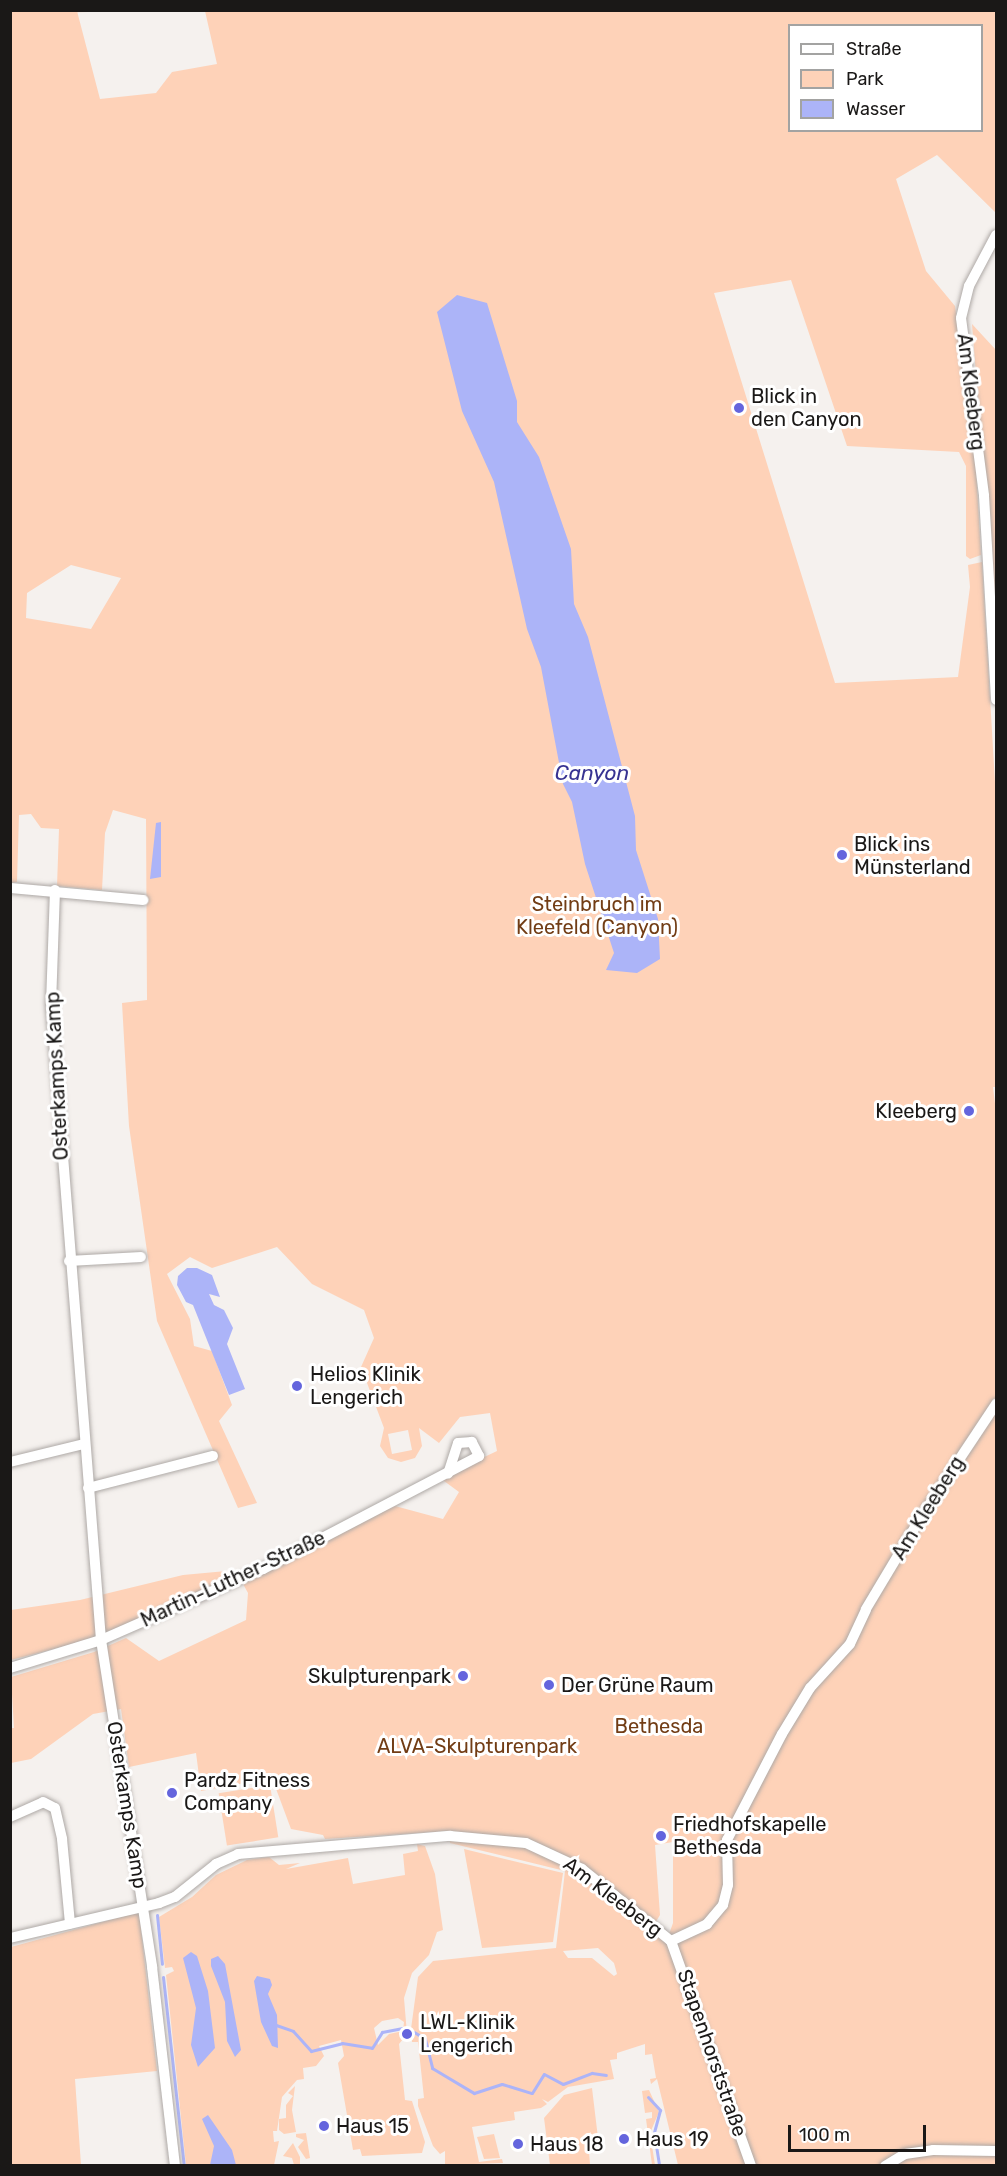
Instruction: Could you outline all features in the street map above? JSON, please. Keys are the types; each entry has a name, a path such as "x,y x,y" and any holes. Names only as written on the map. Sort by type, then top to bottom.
{"street":[{"name":"Am Kleeberg","path":"996,235 969,286 961,318 984,496 996,700"},
{"path":"10,888 55,890 143,900"},
{"name":"Osterkamps Kamp","path":"55,890 51,1003 69,1261 101,1640 143,1906 176,2166"},
{"path":"69,1261 141,1257"},
{"name":"Am Kleeberg","path":"10,1938 175,1897 216,1864 238,1854 450,1836 493,1837 525,1843 582,1869 671,1941 707,1923 723,1905 728,1885 727,1840 782,1734 810,1688 850,1644 866,1609 921,1517 996,1404"},
{"path":"10,1462 84,1444"},
{"path":"88,1488 213,1456"},
{"name":"Martin-Luther-Straße","path":"10,1668 101,1640 263,1569 448,1473"},
{"path":"10,1817 43,1802 55,1808 62,1839 70,1924"},
{"name":"Stapenhorststraße","path":"671,1941 750,2166"},
{"path":"885,2166 905,2154 933,2150 996,2151"}],"green space":[{"name":"Steinbruch im Kleefeld (Canyon)","path":"11,11 77,11 100,99 156,93 172,72 217,64 205,11 996,11 996,213 937,155 896,179 926,271 955,306 975,453 981,555 970,559 966,556 966,466 959,452 847,446 791,280 714,293 835,683 958,677 970,587 968,565 982,562 996,799 996,1087 993,1087 996,1112 996,2165 678,2165 657,2079 651,2084 650,2079 656,2078 652,2054 645,2055 645,2044 617,2053 617,2059 610,2060 614,2079 568,2087 548,2102 542,2099 547,2104 541,2108 514,2112 515,2120 472,2127 479,2162 502,2159 503,2163 445,2165 445,2151 440,2154 433,2146 418,2106 418,2099 424,2098 418,2042 412,2042 411,2029 418,1977 433,1961 556,1948 565,1871 450,1843 450,1831 325,1839 323,1835 291,1829 272,1778 201,1791 196,1753 129,1767 121,1709 93,1714 31,1759 11,1763 11,1728 14,1728 11,1677 94,1652 126,1638 159,1661 246,1620 248,1593 243,1584 373,1516 395,1506 443,1519 459,1492 440,1478 497,1451 490,1413 460,1417 439,1443 419,1428 422,1446 415,1458 401,1462 388,1458 380,1446 384,1428 361,1367 374,1338 364,1310 312,1284 277,1247 212,1268 190,1257 167,1274 190,1319 194,1346 212,1351 232,1405 219,1421 257,1503 238,1508 157,1321 129,1126 122,1003 147,1000 146,819 113,810 105,833 102,890 57,886 59,829 41,828 31,814 19,815 17,882 11,883","holes":["71,565 121,578 91,629 26,618 27,593","408,1430 412,1450 392,1454 388,1434","673,1842 673,1923 667,1940 652,1928 660,1915 655,1845","598,1948 614,1963 617,1974 614,1976 592,1958 568,1958 563,1951"]},
{"path":"972,324 996,350 996,628"},
{"path":"248,1569 96,1638 11,1660 11,1610 80,1600 183,1575"},
{"path":"270,1785 278,1837 227,1845 219,1793"},
{"path":"417,1844 425,1846 435,1874 443,1930 437,1932 429,1955 412,1973 404,1998 407,2034 399,2044 405,2100 412,2101 425,2142 422,2153 362,2156 360,2149 353,2150 338,2063 344,2056 341,2040 319,2046 324,2056 316,2066 303,2068 304,2079 297,2080 282,2097 277,2131 273,2131 274,2142 279,2141 274,2165 186,2165 166,1975 174,1971 172,1967 165,1968 159,1917 192,1897 216,1875 247,1860 269,1857 279,1865 300,1863 286,1869 348,1858 353,1884 405,1875 403,1854 418,1851","holes":["398,2018 404,2022 403,2031 389,2034 378,2045 374,2028 382,2021"]},
{"path":"464,1849 563,1873 553,1942 482,1948"},
{"path":"139,1912 157,2071 75,2079 81,2165 11,2166 11,1947"},
{"path":"295,2086 292,2110 296,2132 284,2134 279,2130 279,2119 286,2118 286,2105 293,2096 288,2093"},
{"path":"592,2088 598,2138 588,2140 590,2164 596,2165 550,2165 544,2118 564,2095"},
{"path":"649,2090 659,2112 650,2133 655,2165 652,2165 646,2119 652,2118 652,2112 645,2113 642,2091"},
{"path":"306,2133 310,2158 306,2159 298,2147 304,2140 296,2137 296,2134"},
{"path":"494,2134 500,2158 484,2159 477,2137"},
{"path":"293,2143 300,2157 300,2165 294,2165 292,2158 283,2156"}],"water":[{"name":"Canyon","path":"457,295 487,303 517,401 517,422 539,457 571,549 574,604 588,637 635,816 636,850 658,919 660,959 637,973 606,970 614,953 585,864 572,802 563,784 541,667 527,629 494,482 462,411 437,312"},
{"path":"161,822 161,877 150,879 156,823"},
{"path":"187,1268 197,1268 212,1275 220,1297 209,1294 214,1305 224,1310 233,1328 227,1344 245,1389 229,1395 193,1305 186,1302 177,1285 178,1276"},
{"path":"191,1952 197,1956 208,1991 215,2048 198,2067 191,2045 196,2008 183,1958"},
{"path":"218,1956 225,1964 241,2050 235,2057 227,2041 225,2002 211,1966 211,1959"},
{"path":"257,1976 270,1979 272,1985 268,1994 277,2015 278,2048 272,2046 261,2022 254,1981"},
{"path":"208,2115 232,2150 236,2165 210,2165 214,2146 202,2119"}],"waterway":[{"path":"157,1915 162,1964"},
{"path":"163,1977 184,2166"},
{"path":"276,2025 293,2031 311,2051 342,2043 372,2048 382,2032 403,2028"},
{"path":"414,2032 425,2039 432,2068 474,2093 502,2084 532,2093 544,2074 563,2084 592,2073 606,2075"},
{"path":"648,2097 660,2110 654,2133 659,2166"}],"place":[{"name":"Blick in den Canyon","path":"739,408"},
{"name":"Blick ins Münsterland","path":"842,855"},
{"name":"Kleeberg","path":"969,1111"},
{"name":"Helios Klinik Lengerich","path":"297,1386"},
{"name":"Skulpturenpark","path":"463,1676"},
{"name":"Der Grüne Raum","path":"549,1685"},
{"name":"Pardz Fitness Company","path":"172,1793"},
{"name":"Friedhofskapelle Bethesda","path":"661,1836"},
{"name":"LWL-Klinik Lengerich","path":"407,2034"},
{"name":"Haus 15","path":"324,2126"},
{"name":"Haus 19","path":"624,2139"},
{"name":"Haus 18","path":"518,2144"}],"park label":[{"name":"Bethesda","path":"659,1726"},
{"name":"ALVA-Skulpturenpark","path":"477,1746"}]}
